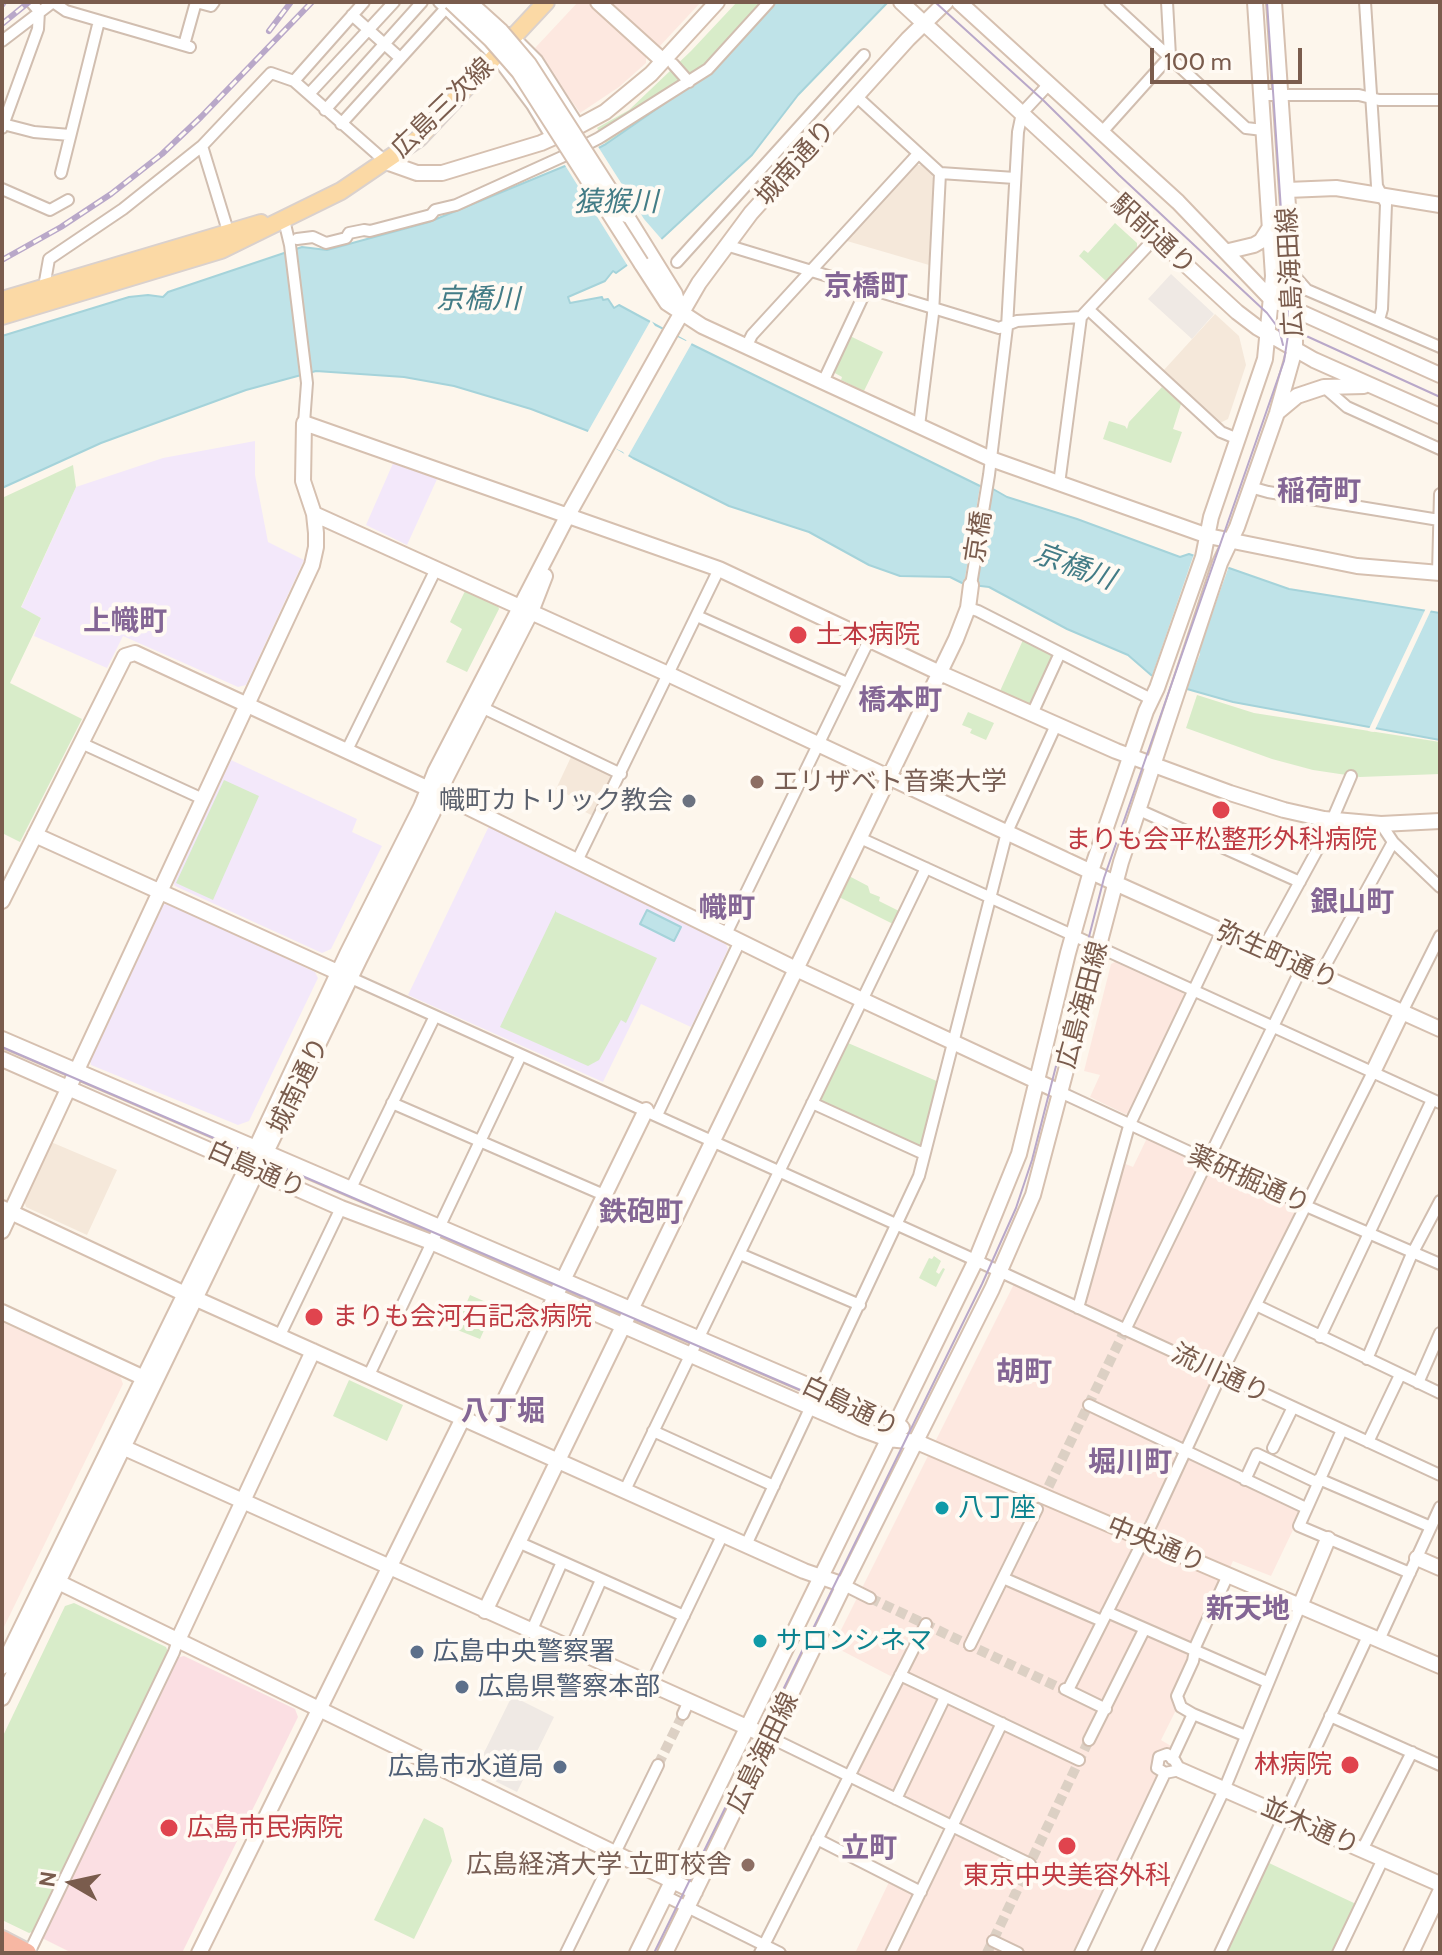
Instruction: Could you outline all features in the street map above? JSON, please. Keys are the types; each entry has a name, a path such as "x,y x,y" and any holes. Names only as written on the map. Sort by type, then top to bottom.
{"highway":[{"path":"2,1940 28,1953"}],"main road":[{"name":"広島三次線","path":"2,316 221,250 341,191 419,138 546,2"},
{"name":"広島三次線","path":"2,300 228,231 284,220"}],"street":[{"path":"31,2 39,11 38,29 4,119 34,132 70,135"},
{"path":"2,41 53,2 66,11 187,46 196,2 211,6 214,2"},
{"path":"294,81 364,2"},
{"path":"309,94 394,2"},
{"path":"325,110 422,2"},
{"path":"469,2 510,42 542,83 646,260 667,303 681,314 746,347 991,459 1208,536 1357,566 1439,573 1440,494"},
{"path":"477,2 537,60 579,126"},
{"path":"598,2 689,82"},
{"path":"44,287 49,259 123,209 202,146 271,73 294,81 386,162 417,173 442,173 552,138 620,101 668,63 717,2"},
{"path":"294,242 313,237 326,243 346,238 349,233 370,231 431,215 435,210 456,205 599,138 708,69 769,2"},
{"name":"城南通り","path":"2,1667 125,1449 190,1296 434,791 526,609 568,515 670,333 726,245 751,213 946,2"},
{"name":"駅前通り","path":"959,2 1229,251 1271,299 1295,304 1440,375"},
{"path":"1102,132 1170,56 1167,2"},
{"name":"広島海田線","path":"637,1953 976,1260 1014,1169 1091,871 1129,756 1203,557 1238,439 1261,375 1271,299 1270,227 1255,2"},
{"name":"広島海田線","path":"665,1953 1001,1271 1033,1195 1115,883 1171,717 1177,688 1277,413 1295,349 1295,304 1274,2"},
{"path":"1365,2 1377,186 1386,204 1379,320"},
{"name":"駅前通り","path":"902,3 1237,312 1295,349 1368,386 1440,416"},
{"path":"1114,3 1246,128 1263,130"},
{"path":"445,4 491,40 519,72 646,260"},
{"path":"445,4 496,57 552,138"},
{"path":"341,124 445,4"},
{"path":"352,15 400,58"},
{"path":"61,173 99,21"},
{"path":"677,262 864,55"},
{"path":"1022,113 1049,84"},
{"path":"1261,95 1359,95 1371,99 1440,100"},
{"path":"856,96 940,173 1015,178"},
{"name":"京橋","path":"971,585 987,488 1007,327 1015,178 1022,113"},
{"path":"202,146 228,231"},
{"path":"746,347 752,335 918,154"},
{"path":"919,426 933,308 940,173"},
{"path":"1287,190 1336,188 1440,205"},
{"path":"2,189 50,210 68,200"},
{"path":"2,1231 7,1210 76,1072 312,565 316,547 314,514 303,481 305,377 294,242 284,220"},
{"path":"1229,251 1261,241 1270,227"},
{"path":"1059,484 1085,314 1156,237"},
{"path":"726,245 999,328 1017,321 1085,314 1221,432 1238,439"},
{"path":"1293,274 1307,290 1440,347"},
{"path":"823,382 867,288"},
{"path":"1295,304 1328,300"},
{"path":"1277,413 1297,396 1324,387 1368,386"},
{"path":"1324,387 1347,407 1440,449"},
{"path":"304,423 719,569 940,673 1154,766 1276,808 1333,820 1381,824 1440,821"},
{"path":"1250,487 1439,520"},
{"name":"弥生町通り","path":"314,514 819,743 1115,883 1440,1029"},
{"path":"347,750 436,569"},
{"path":"577,861 719,569"},
{"path":"485,1611 940,673 968,608 971,585"},
{"path":"968,608 1151,699"},
{"path":"697,616 847,683"},
{"path":"726,934 869,640"},
{"path":"2,901 125,656 135,653 434,791 796,969 1060,1092"},
{"path":"1032,714 1060,653"},
{"path":"477,705 621,774"},
{"path":"746,1545 919,1176 1007,832 1056,725"},
{"path":"81,743 203,799"},
{"path":"1263,949 1333,820 1351,776"},
{"path":"1139,810 1300,882"},
{"path":"1381,824 1393,842 1440,887"},
{"path":"35,835 345,976"},
{"path":"860,838 1436,1101 1320,1337"},
{"path":"1320,975 1393,842"},
{"path":"625,1490 926,868"},
{"path":"1078,1308 1129,1126 1222,931"},
{"path":"1106,1709 1065,1689 1143,1539 1221,1374 1440,936"},
{"path":"490,1430 604,1195 740,941"},
{"path":"1125,1330 1302,967"},
{"name":"流川通り","path":"345,976 898,1224 1440,1475"},
{"path":"351,1188 435,1016"},
{"name":"白島通り","path":"2,1039 897,1423 917,1442"},
{"path":"369,1375 521,1055"},
{"name":"白島通り","path":"2,1059 341,1208 431,1242 888,1439 917,1442"},
{"name":"薬研掘通り","path":"1060,1092 1206,1161 1440,1264"},
{"path":"392,1103 604,1195"},
{"path":"812,1103 924,1154"},
{"path":"1367,1359 1440,1201"},
{"path":"280,1335 341,1208"},
{"path":"7,1210 190,1296 819,1578 844,1585 870,1598"},
{"path":"740,1254 860,1305"},
{"name":"城南通り","path":"3,1695 110,1442 142,1377 190,1296"},
{"path":"1256,1305 1440,1393"},
{"path":"2,1312 142,1377"},
{"path":"1418,1383 1440,1333"},
{"path":"28,1953 174,1652 241,1501 313,1351"},
{"path":"1368,1442 1400,1375"},
{"path":"1089,1405 1306,1508"},
{"path":"1273,1448 1293,1407"},
{"path":"199,1953 463,1418"},
{"path":"1342,1430 1299,1526 1410,1573"},
{"path":"653,1431 774,1486"},
{"path":"110,1442 650,1686 685,1708 771,1738 1030,1864"},
{"name":"中央通り","path":"917,1442 1440,1666"},
{"path":"1245,1480 1257,1454 1431,1527"},
{"path":"1220,1953 1330,1716 1410,1573 1440,1507"},
{"path":"970,1645 1037,1509"},
{"path":"650,1686 723,1534"},
{"path":"1147,1953 1224,1790 1328,1539"},
{"path":"518,1542 684,1616"},
{"path":"1417,1558 1440,1568"},
{"path":"531,1632 562,1562"},
{"path":"1228,1575 1177,1696 1181,1707 1193,1714 1246,1736"},
{"path":"1003,1578 1144,1630 1267,1682"},
{"path":"52,1579 695,1892"},
{"path":"570,1650 601,1580"},
{"path":"762,1949 926,1624"},
{"path":"1089,1740 1144,1630"},
{"path":"900,1675 1079,1760"},
{"path":"896,1799 945,1697"},
{"path":"1080,1953 1172,1767 1193,1714"},
{"path":"1330,1716 1440,1765"},
{"path":"891,1953 1002,1723"},
{"path":"1362,1850 1412,1752"},
{"path":"566,1953 658,1765"},
{"name":"並木通り","path":"1172,1767 1440,1884"},
{"path":"817,1839 921,1892"},
{"path":"1338,1953 1383,1859"},
{"path":"1411,1953 1440,1892"},
{"path":"665,1896 762,1949 780,1953"},
{"path":"993,1941 1018,1953"}],"shaded area":[{"path":"578,2 588,2 646,56 646,63 619,87 580,113 535,48"},
{"path":"609,2 701,2 659,47"},
{"path":"916,165 922,165 932,173 933,179 929,265 847,241"},
{"path":"1171,274 1214,314 1192,339 1148,299"},
{"path":"1215,314 1239,336 1246,365 1228,419 1220,423 1163,371"},
{"path":"255,441 255,475 268,542 304,560 246,685 238,687 123,636 107,668 34,636 41,618 21,608 76,487 163,458"},
{"path":"394,461 438,477 407,545 366,525"},
{"path":"571,757 609,773 611,780 593,816 572,805 575,798 556,789"},
{"path":"231,760 357,819 352,832 382,846 331,949 322,953 175,886 173,882"},
{"path":"489,826 726,944 728,949 691,1027 641,1004 603,1082 408,995"},
{"path":"168,903 315,972 318,978 249,1121 238,1125 91,1065 90,1060 163,905"},
{"path":"1117,961 1183,992 1185,998 1131,1113 1125,1114 1090,1097 1100,1075 1084,1071 1111,964"},
{"path":"1148,1136 1303,1207 1183,1451 1303,1509 1271,1576 1233,1561 1172,1694 1177,1708 1161,1740 1171,1746 1169,1751 1159,1752 1152,1758 1152,1767 1159,1775 1076,1953 855,1953 890,1880 918,1893 953,1824 852,1775 900,1681 833,1646 1015,1282 1078,1311 1123,1163 1133,1167"},
{"path":"51,1142 117,1170 87,1235 26,1207 24,1200"},
{"path":"2,1322 120,1376 123,1384 2,1631"},
{"name":"広島市民病院","path":"184,1656 295,1709 298,1717 182,1953 72,1953 42,1938 176,1658"},
{"path":"512,1696 554,1717 517,1792 475,1771"}],"green space":[{"path":"737,2 775,2 710,72 606,144 597,128 629,110"},
{"path":"1115,223 1137,243 1137,248 1107,282 1079,256 1084,250 1088,253"},
{"path":"850,336 883,352 864,391 841,380 842,377 833,372"},
{"path":"1162,387 1181,404 1173,429 1182,432 1171,463 1103,439 1109,421 1127,429 1129,422"},
{"path":"73,465 76,487 21,607 41,618 10,683 82,719 20,842 2,833 2,498"},
{"path":"466,589 497,602 499,609 467,672 446,662 462,629 450,622"},
{"path":"1023,640 1051,654 1052,661 1033,702 1027,704 1000,691"},
{"path":"1197,695 1254,713 1440,742 1440,774 1360,777 1313,770 1272,759 1186,728"},
{"path":"968,712 994,723 986,740 970,733 972,729 962,725"},
{"path":"224,780 259,796 213,900 176,883"},
{"path":"849,876 868,886 870,893 880,897 879,901 899,911 893,924 839,897"},
{"path":"556,910 657,958 626,1023 621,1020 599,1060 588,1066 500,1027"},
{"path":"848,1043 939,1082 922,1144 917,1147 822,1103 821,1098"},
{"path":"934,1256 941,1261 936,1272 939,1274 945,1269 936,1287 919,1278 929,1258"},
{"path":"470,1295 495,1306 480,1339 455,1329"},
{"path":"349,1380 403,1405 387,1441 333,1416"},
{"path":"74,1603 166,1647 169,1654 36,1931 29,1933 2,1920 2,1738 65,1606"},
{"path":"424,1818 443,1828 452,1861 414,1939 374,1920"},
{"path":"1269,1863 1356,1904 1332,1953 1226,1953"}],"water":[{"name":"京橋川","path":"775,2 888,2 798,95 752,155 656,244 616,273 613,271 605,281 568,297 570,303 602,297 603,300 608,299 614,308 619,305 691,344 1007,497 1180,557 1189,554 1289,589 1440,613 1440,740 1233,702 1187,689 1151,675 1128,655 1067,629 989,587 964,584 950,577 900,576 869,565 809,532 729,506 633,458 588,431 531,409 454,386 404,377 316,371 246,390 101,443 2,488 2,336 129,297 163,297 168,292 302,247 327,250 429,222 565,166 606,144 710,72"},
{"path":"647,910 681,927 674,941 640,924"}],"pier":[{"path":"597,145 644,219 664,242 629,268 563,162"},
{"path":"651,320 655,326 686,341 688,338 693,341 627,458 623,452 586,435"},
{"path":"980,486 993,489 976,586 964,584"},
{"path":"1194,554 1229,566 1185,691 1151,679"},
{"path":"1426,608 1432,608 1374,732 1368,731"}],"tunnel":[{"path":"1042,1500 1125,1330"},
{"path":"870,1598 1062,1689"},
{"path":"658,1765 683,1714"},
{"path":"987,1953 1089,1740"}],"tram line":[{"path":"935,2 1267,313 1279,329 1283,345"},
{"path":"654,1953 982,1284 1016,1208 1032,1160 1104,878 1284,361 1289,329 1267,2"},
{"path":"1280,324 1440,397"},
{"path":"2,1047 847,1410"}],"railway":[{"path":"2,24 29,2"},
{"path":"269,31 291,2"},
{"path":"2,260 111,194 162,154 312,2"}],"place":[{"name":"土本病院","path":"798,635"},
{"name":"エリザベト音楽大学","path":"757,782"},
{"name":"幟町カトリック教会","path":"689,801"},
{"name":"まりも会平松整形外科病院","path":"1221,810"},
{"name":"まりも会河石記念病院","path":"314,1317"},
{"name":"八丁座","path":"942,1508"},
{"name":"サロンシネマ","path":"760,1641"},
{"name":"広島中央警察署","path":"417,1652"},
{"name":"広島県警察本部","path":"462,1687"},
{"name":"林病院","path":"1350,1765"},
{"name":"広島市水道局","path":"560,1767"},
{"name":"広島市民病院","path":"169,1828"},
{"name":"東京中央美容外科","path":"1067,1846"},
{"name":"広島経済大学 立町校舎","path":"748,1865"}],"district":[{"name":"京橋町","path":"866,287"},
{"name":"稲荷町","path":"1319,492"},
{"name":"上幟町","path":"125,622"},
{"name":"橋本町","path":"900,701"},
{"name":"銀山町","path":"1352,903"},
{"name":"幟町","path":"727,909"},
{"name":"鉄砲町","path":"641,1213"},
{"name":"胡町","path":"1024,1373"},
{"name":"八丁堀","path":"503,1412"},
{"name":"堀川町","path":"1130,1463"},
{"name":"新天地","path":"1248,1610"},
{"name":"立町","path":"869,1849"}],"water label":[{"name":"猿猴川","path":"616,203"}]}
